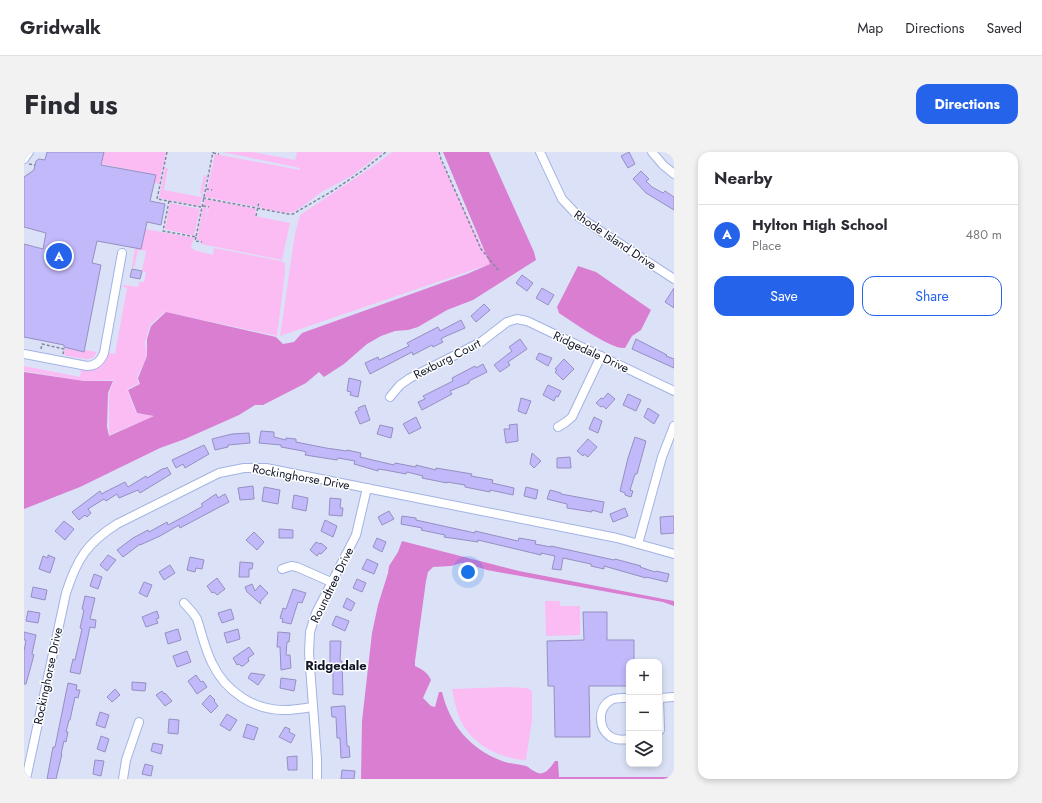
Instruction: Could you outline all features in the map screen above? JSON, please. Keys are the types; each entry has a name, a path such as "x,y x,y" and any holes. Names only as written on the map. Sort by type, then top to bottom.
{"street":[{"path":"27,161 29,152"},
{"name":"Rhode Island Drive","path":"540,152 562,199 579,217 674,280"},
{"path":"652,152 663,165 674,174"},
{"path":"24,354 87,366 93,365 99,361 104,353 122,253"},
{"name":"Ridgedale Drive","path":"507,322 517,319 527,321 674,391"},
{"name":"Rexburg Court","path":"390,398 400,385 410,378 481,342 507,322"},
{"path":"558,427 572,417 601,356"},
{"path":"638,544 662,457 674,426"},
{"name":"Rockinghorse Drive","path":"26,779 28,754 66,593 71,577 79,560 85,551 104,532 219,473 234,469 256,467 266,468 617,538 674,554"},
{"name":"Roundtree Drive","path":"317,779 310,632 316,613 356,534 367,488"},
{"path":"282,569 291,566 297,567 332,582"},
{"path":"184,603 197,619 212,665 226,685 235,693 254,704 274,710 313,707"},
{"path":"662,698 674,697"},
{"path":"626,698 614,698 608,702 602,709 600,718 602,726 608,735 615,739 626,740"},
{"path":"123,779 126,760 139,722"}],"path":[{"path":"167,152 157,199 209,207"},
{"path":"202,242 195,241 205,189 213,152 219,154"},
{"path":"204,198 293,214 362,171 386,152"},
{"path":"440,152 441,159 481,249 499,271"},
{"path":"27,161 35,165"},
{"path":"205,189 212,190"},
{"path":"169,201 163,231 196,237"},
{"path":"256,216 259,202"},
{"path":"40,351 42,344 64,349 63,355"}],"shaded area":[{"path":"104,152 166,152 159,184 154,183 156,175 102,164"},
{"path":"222,152 252,152 295,160 297,152 383,152 350,177 323,191 296,211 288,213 259,208 260,202 258,202 257,207 205,197 207,190 211,191 207,189 215,154 300,170 300,168"},
{"path":"392,152 437,152 490,264 280,336 295,234 300,215"},
{"path":"443,152 489,152 534,252 536,260 473,300 447,310 418,327 408,330 395,331 381,336 367,344 344,364 324,377 319,372 306,383 263,405 255,405 239,415 185,439 160,448 80,487 24,509 24,372 84,381 113,381 108,393 107,427 109,436 154,416 137,413 128,390 140,384 138,378 147,356 147,339 151,326 166,312 276,337 283,344 294,342 302,333 467,274 490,264"},
{"path":"165,168 168,168 164,190 201,197 202,194 200,193 204,175 207,176 200,206 159,198"},
{"path":"205,199 256,209 255,216 290,223 282,260 201,244 202,241 197,240 203,207 208,208 205,223 209,207 203,205"},
{"path":"170,203 200,209 194,236 165,229"},
{"path":"145,229 194,238 191,247 194,250 213,255 214,248 285,263 277,336 157,310 165,312 150,325 145,342 147,356 137,377 139,384 127,389 136,413 154,416 109,435 109,393 114,380 84,381 24,371 24,366 80,377 81,370 95,369 104,362 109,353 115,354 127,288 121,286 125,285 138,287 139,282 144,282 146,272 142,271 146,251 138,250 134,268 132,267 135,248 141,249"},
{"path":"578,266 596,272 651,310 641,330 632,336 625,348 602,340 559,313 557,307"},
{"path":"66,348 84,352 85,350 97,352 93,358 87,359 66,356 64,353"},
{"path":"402,541 519,571 674,601 674,606 663,602 487,570 461,563 451,566 433,567 428,572 426,581 415,666 420,668 428,675 431,680 423,698 431,706 435,707 439,692 442,692 450,715 463,734 480,750 502,761 526,766 538,773 544,773 555,761 558,761 559,777 673,777 674,779 361,779 362,721 372,633 389,566 398,552"},
{"path":"545,601 560,601 560,606 580,606 580,635 546,636"},
{"path":"506,687 527,688 532,691 532,720 526,760 506,757 487,748 471,736 460,719 452,689"}],"building":[{"path":"47,152 104,152 101,165 156,175 150,201 165,204 161,225 147,222 141,249 97,241 92,263 101,265 84,352 64,347 64,345 24,337 24,244 43,249 46,233 24,227 24,177 34,170 36,161 39,159 45,160"},
{"path":"629,152 635,164 628,168 621,156"},
{"path":"641,171 649,179 646,181 652,187 663,193 665,191 674,197 674,210 646,193 633,179"},
{"path":"132,269 142,271 140,279 130,277"},
{"path":"522,275 533,283 527,291 516,283"},
{"path":"542,288 554,295 548,305 536,298"},
{"path":"674,288 674,308 665,302"},
{"path":"484,304 490,310 476,322 471,316"},
{"path":"461,320 465,328 444,337 441,339 443,342 433,347 432,345 413,355 412,352 370,374 365,363 378,357 379,360 409,346 407,343 438,327 440,331"},
{"path":"520,339 527,349 508,362 510,365 500,372 494,365 512,351 509,347"},
{"path":"636,339 674,359 674,368 632,349"},
{"path":"539,353 552,358 548,366 536,359"},
{"path":"564,359 574,369 563,380 555,372 557,370 555,369"},
{"path":"483,364 487,372 469,381 469,383 450,391 452,394 422,410 418,402 425,399 423,396 453,381 452,378 475,366 476,368"},
{"path":"349,378 361,381 358,397 350,395 351,392 347,391"},
{"path":"548,385 561,391 558,397 556,396 554,401 543,395"},
{"path":"608,393 615,399 606,409 596,403 601,398 603,399"},
{"path":"628,394 641,400 636,411 623,405"},
{"path":"521,398 531,401 526,414 518,411"},
{"path":"365,405 370,420 360,424 355,412 359,410 358,408"},
{"path":"648,408 659,415 654,424 644,417"},
{"path":"416,417 421,428 409,434 403,424"},
{"path":"594,417 602,421 598,433 589,429"},
{"path":"517,424 518,441 506,443 504,429 510,429 509,425"},
{"path":"380,425 393,428 391,438 377,434"},
{"path":"261,431 274,432 274,437 286,440 286,438 296,439 296,442 361,453 360,457 394,465 395,463 416,467 416,465 436,470 436,468 472,474 471,476 493,480 492,483 514,488 513,495 490,490 490,492 465,487 465,485 422,478 423,476 407,472 406,474 378,469 378,471 354,464 355,461 305,455 306,452 281,447 281,445 259,443"},
{"path":"249,433 250,443 228,445 228,447 215,450 212,439 232,434"},
{"path":"635,437 646,441 637,474 635,474 630,490 633,491 631,497 620,491"},
{"path":"588,439 597,447 588,457 584,454 583,456 577,451"},
{"path":"204,445 209,454 185,468 183,464 176,468 172,460"},
{"path":"532,453 541,461 534,468 530,464"},
{"path":"570,457 571,468 557,468 557,458"},
{"path":"167,467 171,474 140,493 138,490 119,498 117,494 106,501 104,499 88,509 91,513 87,517 85,515 79,520 72,512 100,491 102,494 125,482 128,487 146,476 147,478"},
{"path":"253,486 254,499 240,500 238,488"},
{"path":"264,487 280,490 278,504 262,501"},
{"path":"526,487 538,490 536,499 524,496"},
{"path":"550,490 561,494 604,502 602,513 592,510 592,512 567,508 567,504 547,499"},
{"path":"216,494 218,498 225,494 229,502 180,528 179,525 160,536 140,544 123,557 117,550 133,538 148,530 149,532 167,522 168,525 203,506 201,504"},
{"path":"294,495 308,498 306,511 292,508"},
{"path":"330,498 341,499 340,508 343,508 342,516 329,515"},
{"path":"625,508 628,516 613,522 610,514"},
{"path":"389,511 394,519 382,525 378,517"},
{"path":"402,516 416,518 416,520 475,533 475,531 518,541 519,538 536,541 535,544 615,559 641,566 640,567 655,572 669,574 667,582 646,578 604,566 604,569 591,566 591,564 563,558 561,570 552,569 555,556 541,553 541,555 478,540 478,542 444,537 445,535 421,530 422,528 401,524"},
{"path":"674,516 674,533 661,534 660,517"},
{"path":"325,520 337,526 333,537 321,531"},
{"path":"64,521 74,529 65,540 55,531"},
{"path":"279,529 293,530 293,538 279,538"},
{"path":"254,532 264,542 257,550 246,540"},
{"path":"377,538 386,542 382,552 373,547"},
{"path":"316,542 321,543 327,548 317,556 310,550"},
{"path":"48,555 55,558 50,573 39,569 43,556 48,558"},
{"path":"108,555 116,560 107,571 100,565"},
{"path":"190,557 204,560 202,569 196,568 195,572 187,570"},
{"path":"367,559 378,564 374,574 362,569"},
{"path":"240,562 253,563 252,569 249,569 249,577 239,577"},
{"path":"170,565 175,573 164,580 159,572"},
{"path":"94,574 102,577 98,589 90,586"},
{"path":"217,578 225,589 217,595 214,592 212,593 207,586"},
{"path":"357,579 366,583 362,592 353,588"},
{"path":"144,582 152,585 147,597 139,593"},
{"path":"252,584 255,591 260,585 268,593 260,602 261,604 247,592 245,587"},
{"path":"33,587 47,590 45,600 31,597"},
{"path":"293,589 306,593 302,603 298,602 291,624 282,622 283,619 280,618 283,608 286,609"},
{"path":"85,596 95,598 90,619 96,620 95,628 90,627 80,674 70,672 73,659 75,660 82,629 80,628"},
{"path":"347,598 355,603 351,611 343,607"},
{"path":"231,609 234,619 222,623 218,613"},
{"path":"28,611 40,613 38,623 26,621"},
{"path":"157,611 159,618 156,619 158,623 146,627 142,617"},
{"path":"583,612 607,612 607,640 634,640 634,659 626,659 626,686 589,686 590,737 555,737 554,686 548,686 547,641 584,640"},
{"path":"336,616 349,621 345,631 332,625"},
{"path":"178,629 181,640 168,644 165,633"},
{"path":"238,629 240,639 227,643 224,633"},
{"path":"24,632 36,635 32,654 34,655 26,684 24,684 24,651 26,640 24,640"},
{"path":"278,632 290,633 289,642 287,642 286,655 290,655 291,668 281,670 280,647 277,647"},
{"path":"330,641 341,641 340,661 342,661 343,695 333,694 333,670 330,670"},
{"path":"249,647 254,654 248,658 249,661 243,666 239,664 237,665 233,658"},
{"path":"187,651 191,662 177,667 173,656"},
{"path":"251,673 265,675 258,685 248,678"},
{"path":"196,675 207,687 197,694 188,681"},
{"path":"281,678 296,680 294,691 280,688"},
{"path":"132,682 146,683 145,691 132,690"},
{"path":"68,683 77,685 76,690 80,690 78,698 75,697 66,732 68,732 66,742 64,741 56,779 47,779 53,747 55,747"},
{"path":"115,689 120,695 112,702 107,697"},
{"path":"162,691 172,701 165,706 156,695"},
{"path":"210,695 218,706 211,713 202,704"},
{"path":"345,706 347,746 349,746 350,757 341,758 340,738 337,738 336,717 332,717 331,707"},
{"path":"100,712 109,715 105,728 96,725"},
{"path":"227,714 237,720 230,731 220,725"},
{"path":"169,719 179,720 178,734 168,733"},
{"path":"247,724 258,728 254,740 243,737"},
{"path":"285,727 290,729 289,732 295,735 291,743 279,737"},
{"path":"101,736 109,739 105,752 97,749"},
{"path":"153,743 163,745 161,754 151,751"},
{"path":"297,756 297,770 288,770 287,757"},
{"path":"95,760 104,761 101,776 93,774"},
{"path":"145,764 153,766 151,776 142,774"},
{"path":"342,770 355,771 354,779 341,779"}],"place":[{"name":"Hylton High School","path":"59,256"}],"district":[{"name":"Ridgedale","path":"336,665"}]}
